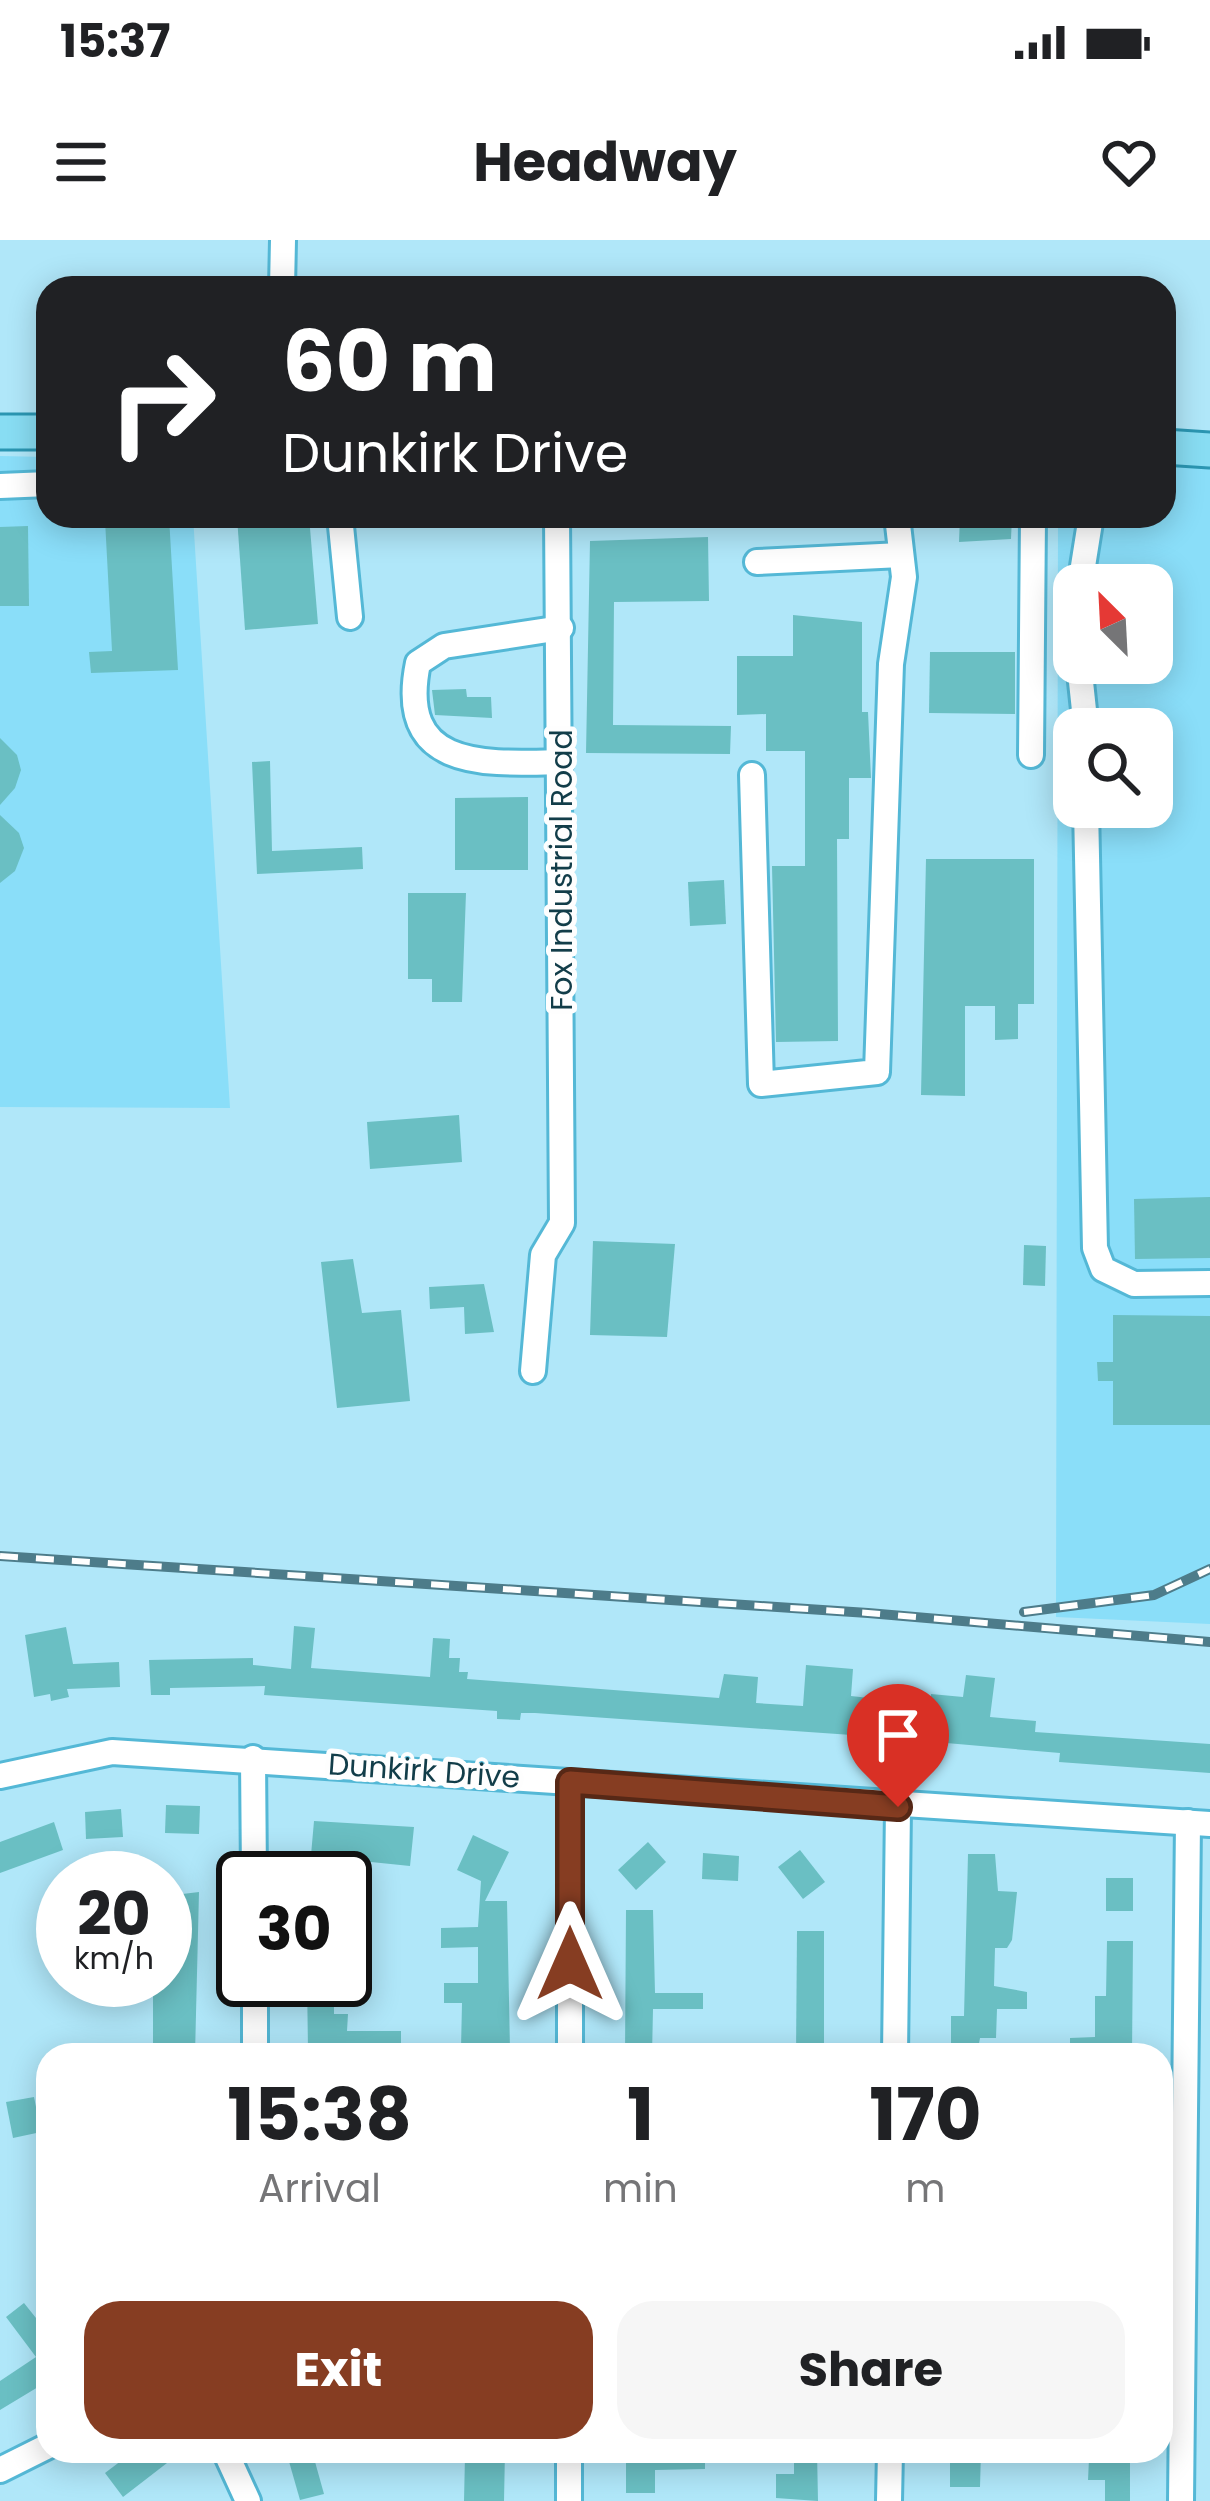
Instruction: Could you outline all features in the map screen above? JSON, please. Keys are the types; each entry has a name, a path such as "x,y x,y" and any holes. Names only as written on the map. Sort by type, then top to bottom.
{"main road":[{"path":"0,432 36,432"},
{"path":"1176,448 1210,450"}],"street":[{"path":"282,276 283,240"},
{"path":"0,486 36,484"},
{"path":"341,528 350,617"},
{"name":"Fox Industrial Road","path":"533,1371 543,1255 562,1223 557,528"},
{"path":"752,775 760,1084 877,1072 883,818 902,555 899,528"},
{"path":"1030,755 1033,528"},
{"path":"1083,564 1089,528"},
{"path":"757,562 902,555"},
{"path":"561,628 444,646 418,663 412,692 416,722 431,742 493,764 562,762"},
{"path":"1086,828 1095,1249 1103,1269 1135,1284 1210,1283"},
{"name":"Dunkirk Drive","path":"0,1776 112,1752 253,1758 898,1807 1199,1823"},
{"path":"253,1758 254,1851"},
{"path":"570,1782 570,2043"},
{"path":"895,2043 898,1807"},
{"path":"1181,2501 1183,2322 1198,2062 1199,1823"},
{"path":"255,2007 255,2043"},
{"path":"1183,2322 1210,2327"},
{"path":"0,2470 36,2452"},
{"path":"231,2463 248,2501"},
{"path":"569,2463 569,2501"},
{"path":"889,2501 890,2463"}],"shaded area":[{"path":"0,456 36,457 36,528 194,528 230,1108 0,1107"},
{"path":"1176,465 1210,466 1210,1624 1056,1617 1057,828 1173,828 1173,708 1058,708 1058,684 1173,684 1173,564 1058,564 1058,528 1176,528"}],"building":[{"path":"28,526 29,606 0,606 0,527"},
{"path":"105,528 170,528 178,670 91,673 89,652 112,651"},
{"path":"238,528 310,528 318,624 245,630"},
{"path":"960,528 1011,528 1011,539 959,542"},
{"path":"708,537 709,601 614,602 613,725 731,726 730,754 586,753 590,541"},
{"path":"793,615 862,622 862,712 868,712 871,778 849,778 849,839 837,839 838,1041 776,1042 772,866 805,866 805,751 766,751 766,714 737,715 737,656 793,656"},
{"path":"930,652 1015,652 1015,714 929,713"},
{"path":"466,689 467,697 491,697 492,718 435,715 432,690"},
{"path":"0,738 17,755 21,770 15,788 0,805"},
{"path":"270,761 272,851 362,847 363,869 257,874 252,762"},
{"path":"528,797 528,870 455,870 455,798"},
{"path":"0,815 19,833 24,848 15,871 0,883"},
{"path":"926,859 1034,859 1034,1004 1018,1004 1018,1039 995,1040 995,1006 965,1006 965,1096 921,1095"},
{"path":"724,880 726,924 690,926 688,882"},
{"path":"408,893 466,893 462,1002 432,1002 432,979 408,979"},
{"path":"459,1115 462,1162 370,1169 367,1122"},
{"path":"1210,1197 1210,1258 1135,1259 1134,1199"},
{"path":"593,1241 675,1244 667,1337 590,1335"},
{"path":"1024,1245 1046,1246 1045,1286 1023,1285"},
{"path":"353,1259 362,1313 401,1310 410,1401 337,1408 321,1262"},
{"path":"484,1284 494,1332 465,1334 464,1307 430,1309 429,1287"},
{"path":"1113,1315 1210,1316 1210,1425 1113,1425 1113,1381 1098,1381 1097,1362 1113,1362"},
{"path":"294,1626 315,1628 311,1668 430,1677 433,1638 450,1639 449,1658 460,1658 459,1672 468,1672 467,1679 719,1698 724,1674 758,1677 756,1703 803,1706 806,1665 853,1669 851,1696 869,1698 868,1712 930,1719 931,1694 963,1697 966,1675 995,1678 990,1717 1036,1721 1035,1732 1210,1744 1210,1773 1059,1762 1060,1753 866,1736 535,1713 521,1713 520,1720 497,1719 497,1711 264,1695 265,1686 170,1688 170,1695 151,1695 149,1660 253,1658 253,1665 291,1669"},
{"path":"66,1627 73,1664 119,1662 120,1687 67,1689 69,1697 51,1701 50,1694 34,1697 25,1635"},
{"path":"166,1805 200,1806 199,1834 165,1833"},
{"path":"121,1809 123,1837 86,1839 85,1812"},
{"path":"314,1821 414,1827 410,1866 372,1862 372,1851 311,1851"},
{"path":"54,1822 63,1850 36,1851 36,1860 0,1873 0,1842"},
{"path":"473,1835 509,1852 485,1901 507,1901 510,2043 461,2043 462,2003 444,2003 444,1983 478,1983 478,1947 441,1948 441,1928 478,1927 481,1881 457,1870"},
{"path":"648,1842 666,1862 636,1890 618,1870"},
{"path":"800,1850 825,1882 803,1899 778,1867"},
{"path":"703,1853 739,1856 738,1881 702,1879"},
{"path":"968,1854 995,1854 998,1891 1017,1892 1012,1940 1007,1948 995,1948 994,1986 1027,1992 1027,2009 997,2009 996,2038 951,2043 951,2016 964,2016"},
{"path":"1106,1878 1133,1878 1133,1911 1106,1911"},
{"path":"199,1892 195,2043 153,2043 153,2007 192,2007 192,1893"},
{"path":"626,1910 653,1910 655,1993 703,1993 703,2009 653,2009 652,2043 625,2043"},
{"path":"797,1931 824,1931 824,2043 796,2043"},
{"path":"1107,1941 1133,1941 1132,2043 1070,2043 1070,2038 1095,2037 1095,1996 1106,1996"},
{"path":"307,2007 334,2007 334,2014 348,2014 347,2031 401,2031 401,2043 308,2043"},
{"path":"34,2097 36,2133 13,2138 6,2102"},
{"path":"24,2303 36,2318 36,2357 6,2317"},
{"path":"36,2357 36,2388 0,2410 0,2381"},
{"path":"118,2463 167,2463 123,2497 105,2473"},
{"path":"289,2463 315,2463 324,2494 300,2500"},
{"path":"465,2463 505,2463 504,2501 464,2501"},
{"path":"626,2463 705,2463 705,2469 655,2470 655,2493 626,2493"},
{"path":"794,2463 817,2463 818,2501 776,2498 776,2474 794,2474"},
{"path":"950,2463 981,2463 980,2487 950,2487"},
{"path":"1089,2463 1130,2463 1130,2501 1105,2501 1105,2480 1088,2480"}],"railway":[{"path":"0,1556 868,1613 1210,1642"},
{"path":"1024,1612 1154,1595 1210,1569"}],"route":[{"path":"570,1964 570,1782 898,1807"}]}
